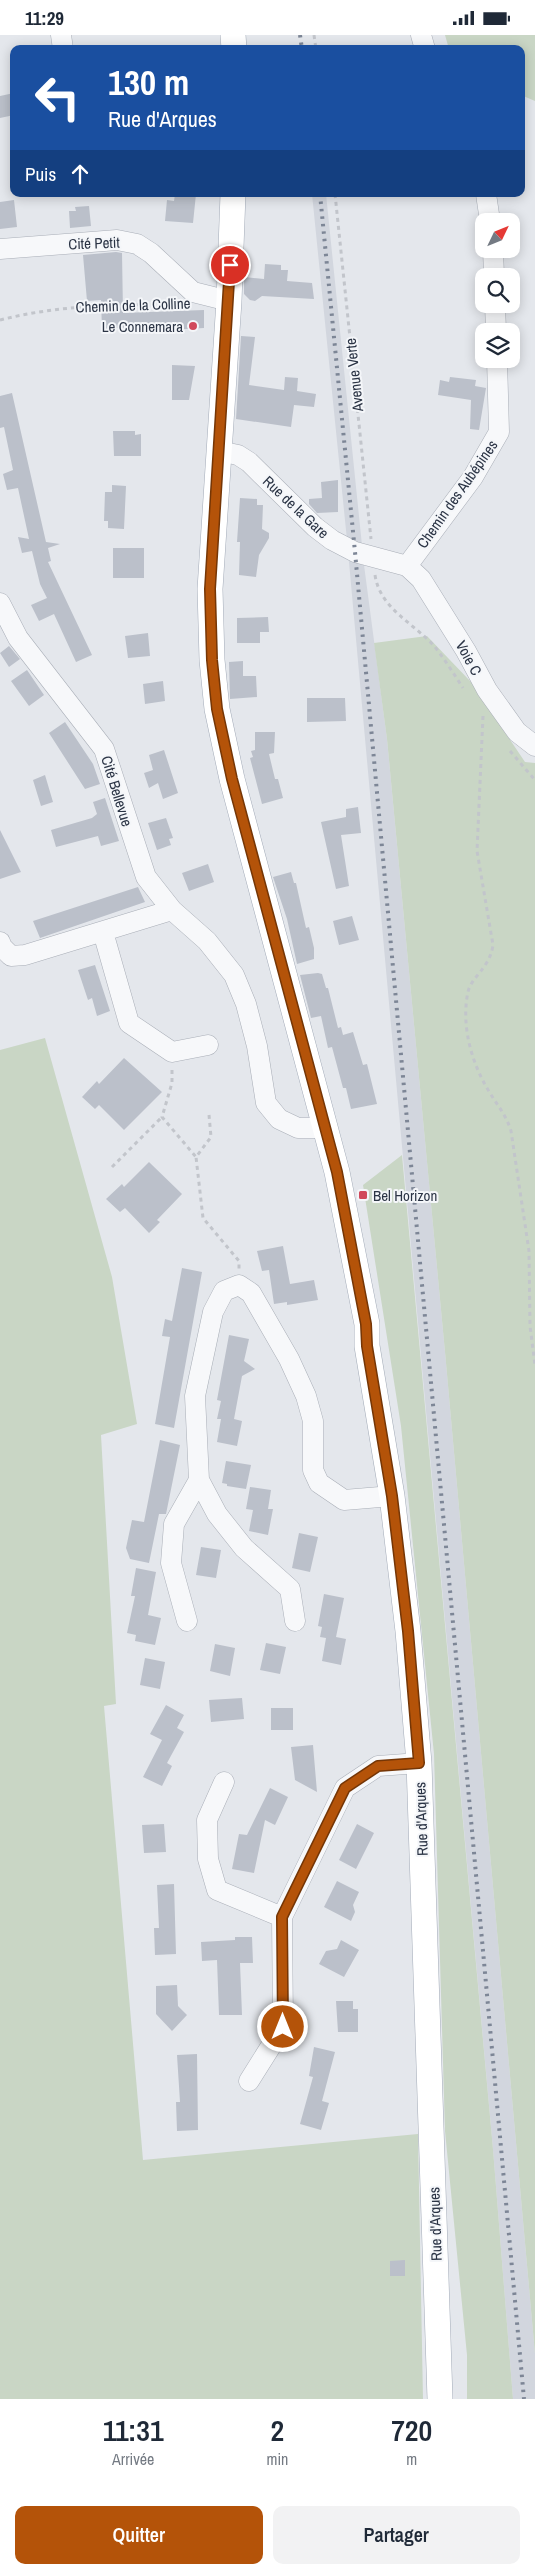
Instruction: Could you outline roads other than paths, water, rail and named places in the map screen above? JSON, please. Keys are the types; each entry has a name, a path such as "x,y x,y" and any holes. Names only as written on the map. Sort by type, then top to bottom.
{"main road":[{"name":"Rue d'Arques","path":"233,197 229,301 210,589 212,660 217,709 232,779 337,1172 364,1308 367,1346 392,1496 408,1631 419,1763 440,2399"}],"street":[{"path":"486,197 489,213"},
{"name":"Cité Petit","path":"0,249 117,240 137,244 151,253 193,292 229,301"},
{"name":"Chemin des Aubépines","path":"407,566 472,477 499,432 497,368"},
{"name":"Rue de la Gare","path":"218,451 238,455 249,461 314,527 332,540 355,551 407,566"},
{"name":"Voie C","path":"407,566 421,579 430,592 482,699 535,746"},
{"name":"Cité Bellevue","path":"0,603 18,638 104,749 146,877 172,910 207,941 234,975 246,1004 257,1046 266,1103 280,1119 298,1128 325,1128"},
{"path":"0,942 2,947 11,956 26,955 172,910"},
{"path":"103,932 129,1023 172,1052 208,1045"},
{"path":"295,1621 290,1589 244,1548 217,1514 199,1480 195,1395 213,1312 224,1291 239,1285 251,1293 289,1359 306,1396 313,1421 313,1470 319,1483 344,1500 392,1496"},
{"path":"187,1621 171,1563 174,1525 199,1480"},
{"path":"249,2081 283,2027 282,1917 345,1788 378,1766 419,1763"},
{"path":"224,1782 207,1820 208,1859 217,1890 282,1917"}],"railway":[{"path":"300,35 301,45"},
{"path":"320,197 355,552 524,2399"}],"place":[{"name":"Le Connemara","path":"193,326"},
{"name":"Bel Horizon","path":"363,1195"}]}
